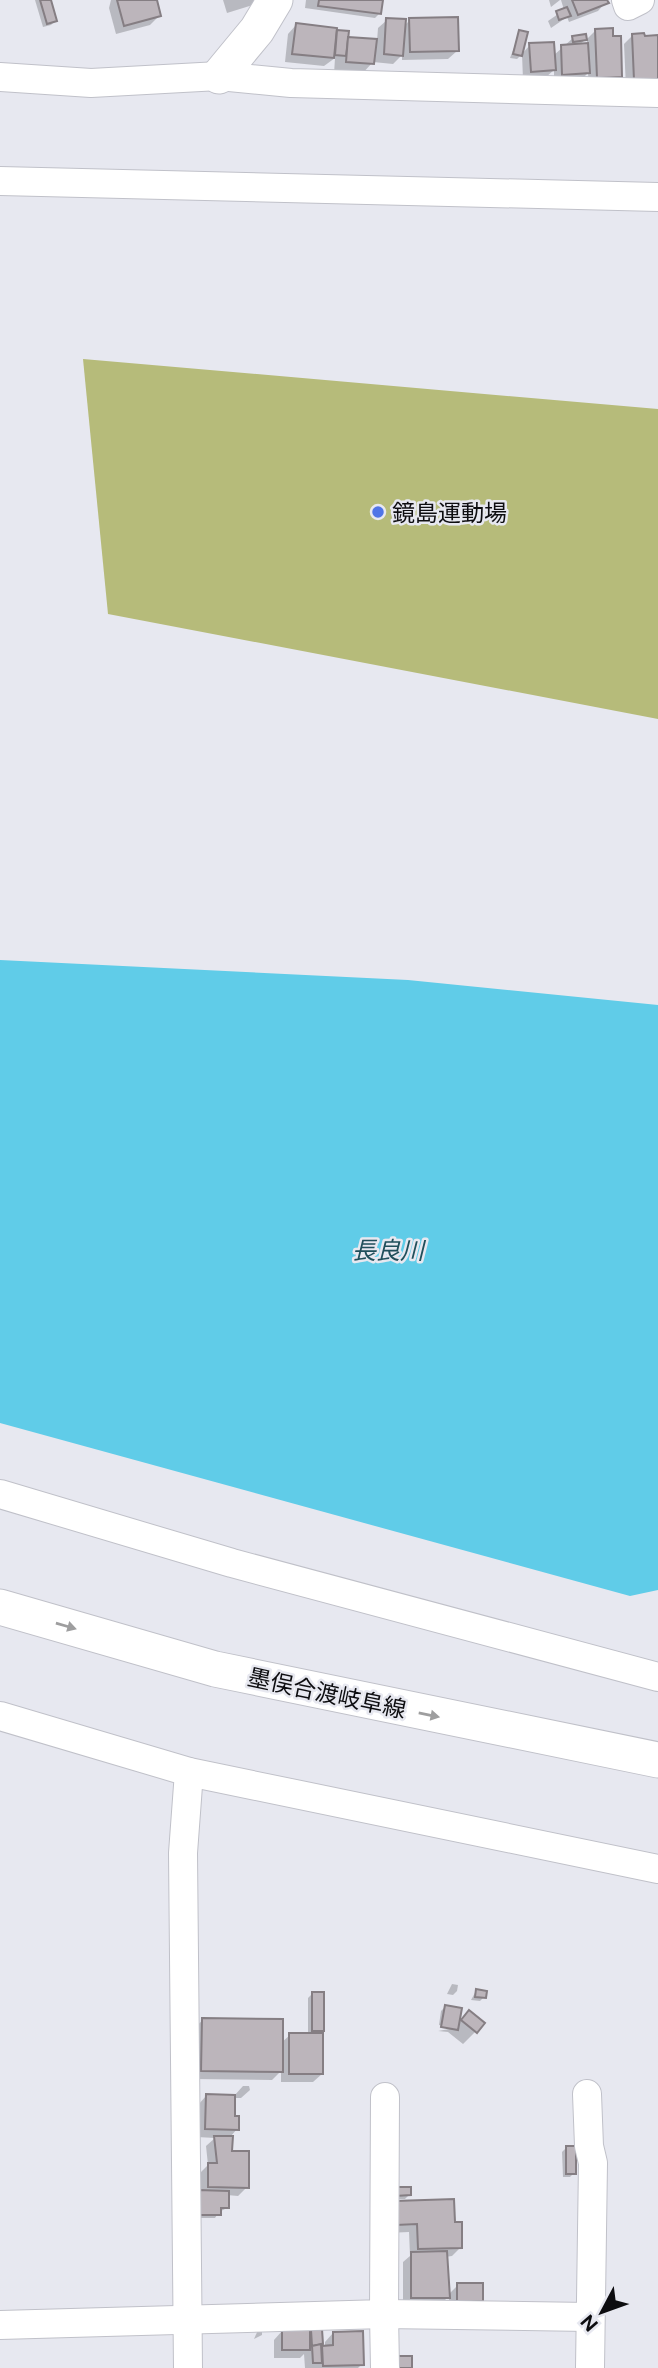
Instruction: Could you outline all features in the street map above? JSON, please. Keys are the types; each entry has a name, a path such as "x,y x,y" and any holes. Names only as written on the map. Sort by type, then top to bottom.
{"main road":[{"path":"219,76 257,30 275,0"},
{"name":"墨俣合渡岐阜線","path":"0,1607 215,1669 658,1760"}],"street":[{"path":"625,0 628,6 640,0"},
{"path":"0,91 219,76 291,83 658,93"},
{"path":"0,77 90,83"},
{"path":"0,181 658,198"},
{"path":"0,1494 232,1563 658,1677"},
{"path":"0,1716 189,1772 658,1869"},
{"path":"188,2368 183,1853 189,1772"},
{"path":"587,2094 589,2146 593,2163 590,2368"},
{"path":"385,2097 385,2368"},
{"path":"0,2325 188,2318 384,2315 589,2317"}],"green space":[{"name":"鏡島運動場","path":"83,359 658,409 658,719 108,614"}],"water":[{"name":"長良川","path":"0,960 408,980 658,1005 658,1590 630,1596 0,1423"}],"building":[{"path":"40,0 51,0 57,21 47,24"},
{"path":"117,0 157,0 161,16 124,26"},
{"path":"319,0 383,0 381,14 318,6"},
{"path":"572,0 607,0 609,3 578,15"},
{"path":"567,7 571,16 559,20 556,11"},
{"path":"458,17 459,51 410,52 409,18"},
{"path":"386,18 406,19 403,56 384,54"},
{"path":"296,23 337,28 334,58 292,54"},
{"path":"613,28 613,36 621,36 622,77 597,78 595,29"},
{"path":"337,30 349,31 346,56 335,55"},
{"path":"519,30 528,32 522,56 513,54"},
{"path":"644,33 645,36 658,35 658,79 634,80 632,34"},
{"path":"586,34 587,40 573,42 572,36"},
{"path":"348,37 377,39 374,64 346,62"},
{"path":"554,42 556,70 531,72 529,43"},
{"path":"588,43 590,73 562,75 561,45"},
{"path":"476,1989 487,1991 486,1998 475,1997"},
{"path":"312,1992 324,1992 324,2031 312,2031"},
{"path":"445,2005 462,2008 458,2030 441,2027"},
{"path":"469,2010 485,2023 477,2033 461,2020"},
{"path":"202,2018 283,2019 283,2072 201,2071"},
{"path":"289,2033 323,2033 323,2074 289,2074"},
{"path":"206,2094 235,2095 235,2116 239,2116 239,2130 205,2129"},
{"path":"214,2136 233,2136 232,2151 249,2151 249,2188 208,2187 208,2163 217,2163"},
{"path":"566,2146 576,2146 576,2174 566,2174"},
{"path":"395,2187 411,2187 411,2195 395,2196"},
{"path":"198,2190 229,2191 229,2208 221,2208 221,2215 199,2215"},
{"path":"454,2199 455,2222 462,2222 462,2248 418,2249 417,2224 396,2225 395,2201"},
{"path":"447,2251 450,2298 411,2298 411,2252"},
{"path":"457,2283 483,2283 483,2301 457,2302"},
{"path":"310,2329 310,2350 282,2350 282,2330"},
{"path":"322,2329 323,2344 312,2346 311,2330"},
{"path":"363,2331 364,2365 323,2366 322,2346 333,2345 333,2332"},
{"path":"321,2344 322,2363 313,2363 312,2346"},
{"path":"398,2356 412,2356 412,2368 398,2368"}],"place":[{"name":"鏡島運動場","path":"378,512"}]}
